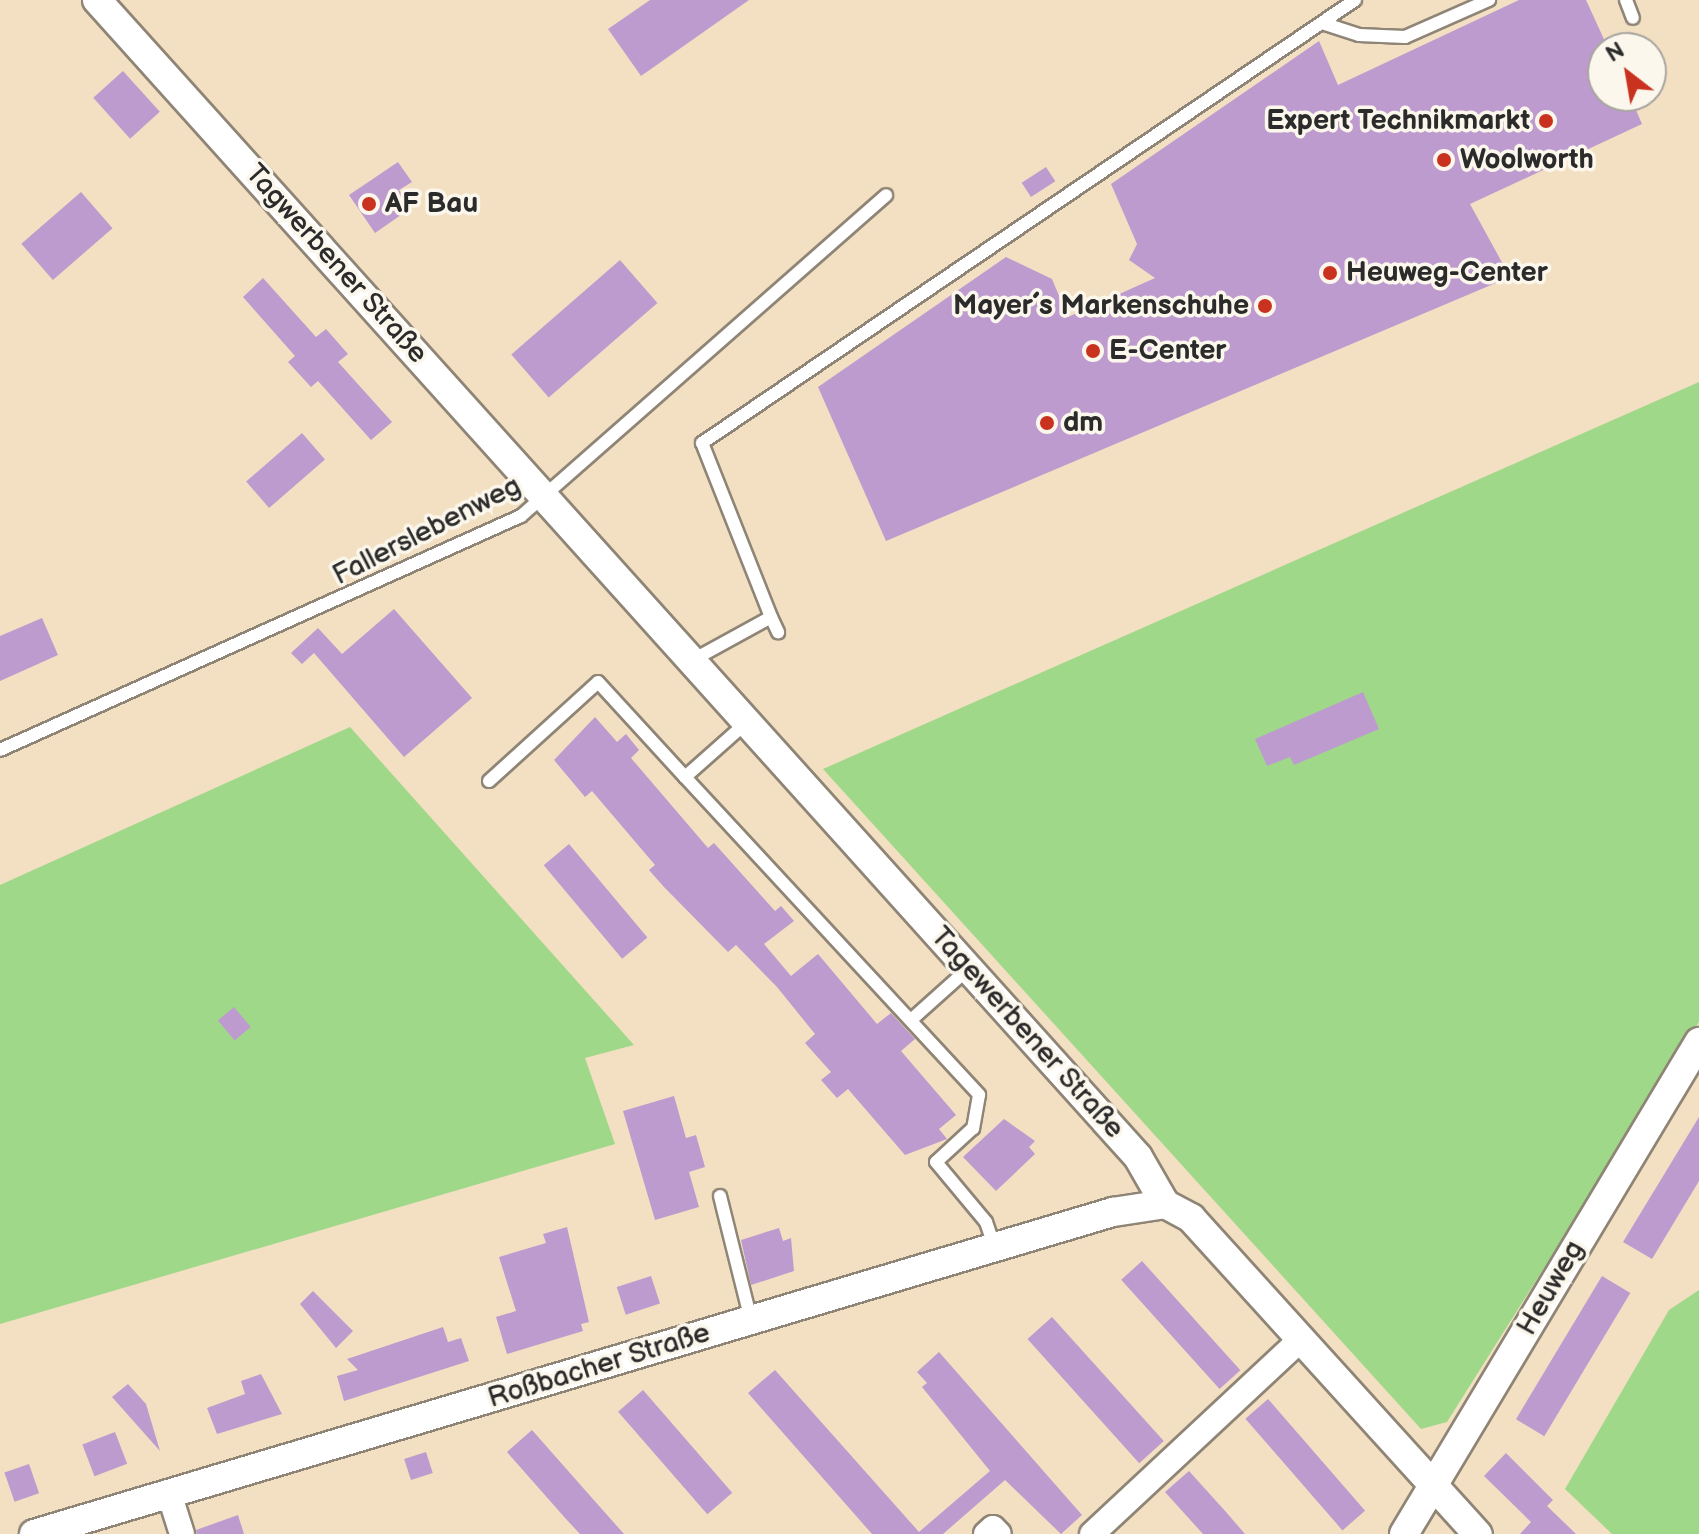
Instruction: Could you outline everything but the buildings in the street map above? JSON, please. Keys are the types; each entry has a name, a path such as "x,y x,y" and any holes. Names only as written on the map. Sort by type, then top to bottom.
{"street":[{"name":"Tagwerbener Straße","path":"97,0 574,529"},
{"name":"Tagewerbener Straße","path":"574,529 1147,1167 1165,1204"},
{"name":"Heuweg","path":"1404,1534 1697,1049"},
{"name":"Roßbacher Straße","path":"34,1534 1144,1204 1165,1204"},
{"path":"1165,1204 1191,1218 1478,1534"},
{"path":"1092,1534 1301,1339"},
{"path":"169,1493 182,1534"},
{"path":"986,1534 993,1528 999,1534"}],"lane":[{"path":"778,632 702,443 1355,0"},
{"path":"1322,23 1359,35 1405,37 1489,0"},
{"path":"1626,0 1633,18"},
{"name":"Fallerslebenweg","path":"0,750 351,598 546,497 886,195"},
{"path":"691,661 771,617"},
{"path":"489,781 598,682 979,1095 973,1128 936,1162 986,1222 996,1248"},
{"path":"685,777 747,723"},
{"path":"911,1020 968,969"},
{"path":"720,1196 751,1320"}],"green space":[{"path":"1699,382 1699,1022 1447,1422 1421,1429 823,769"},
{"path":"350,727 634,1045 585,1058 615,1144 0,1324 0,885"},
{"path":"1699,1290 1699,1534 1612,1534 1565,1489 1669,1310"}],"place":[{"name":"Expert Technikmarkt","path":"1546,121"},
{"name":"Woolworth","path":"1444,160"},
{"name":"AF Bau","path":"369,204"},
{"name":"Heuweg-Center","path":"1330,273"},
{"name":"Mayer´s Markenschuhe","path":"1265,306"},
{"name":"E-Center","path":"1093,351"},
{"name":"dm","path":"1047,423"}]}
